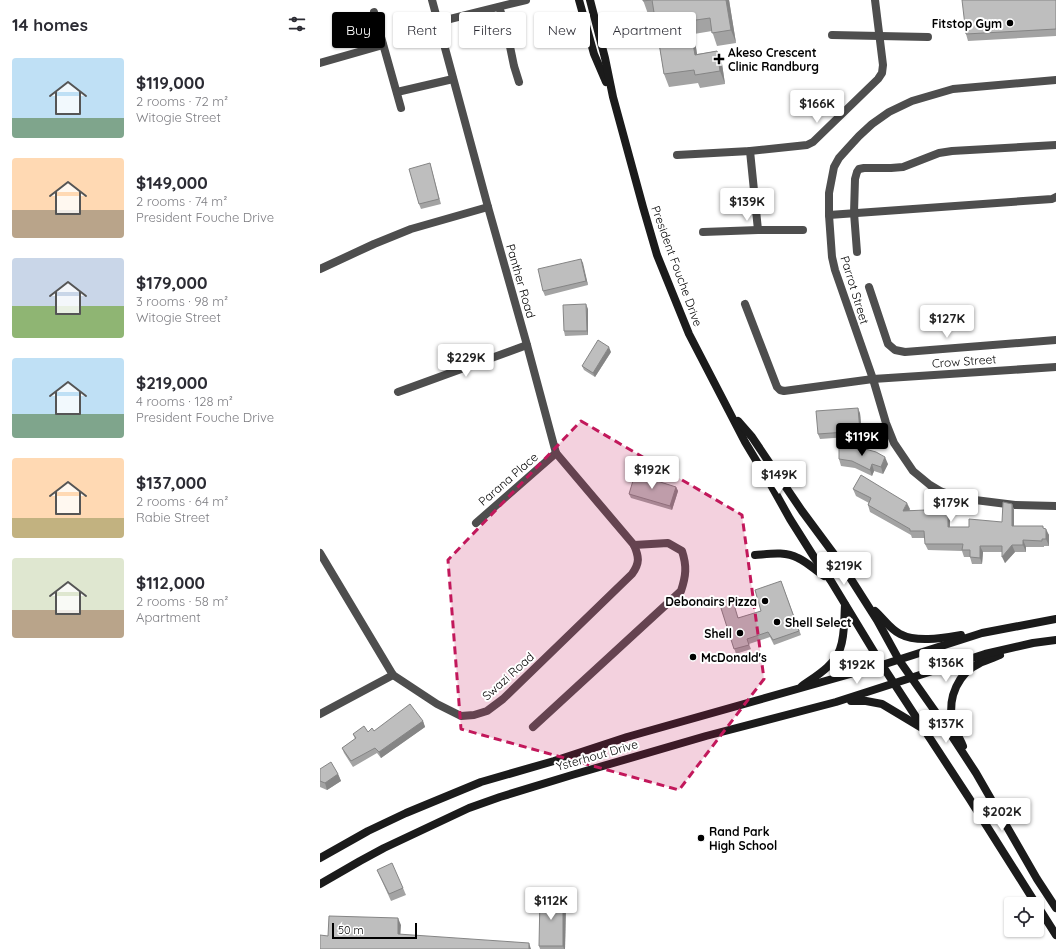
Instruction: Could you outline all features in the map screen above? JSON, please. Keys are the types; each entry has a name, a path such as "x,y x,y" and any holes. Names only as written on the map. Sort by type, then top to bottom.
{"main road":[{"name":"President Fouche Drive","path":"579,0 594,54 613,97"},
{"name":"President Fouche Drive","path":"590,0 605,58 613,97 642,207 658,255 689,334 745,442 771,484 790,519 1032,897"},
{"name":"President Fouche Drive","path":"731,413 752,437 802,511 842,565 877,620 899,660 976,773"},
{"path":"755,555 791,555 799,558 831,581"},
{"path":"862,597 894,630 901,635 911,638 934,639 1056,619"},
{"path":"798,689 825,669 838,654 843,638 845,605"},
{"name":"Ysterhout Drive","path":"320,858 368,831 406,813 481,782 554,761 634,735 899,660 982,632"},
{"path":"1056,640 1033,643 979,663 964,674 956,685 952,702 952,720 976,773 1037,879 1056,908"},
{"name":"Ysterhout Drive","path":"320,884 384,848 469,808 500,797 706,736 836,702 985,654 1033,643"},
{"path":"836,702 857,700 882,704 924,730"},
{"name":"President Fouche Drive","path":"1044,916 1056,935"}],"street":[{"name":"Panther Road","path":"432,0 435,12"},
{"path":"451,19 526,0"},
{"path":"677,155 750,151 807,145 813,142 878,79 882,73 883,65 875,0"},
{"path":"499,7 506,27 519,82"},
{"path":"832,35 928,37"},
{"path":"320,63 372,48"},
{"path":"384,48 401,108"},
{"name":"Panther Road","path":"445,48 556,453 634,545"},
{"path":"396,92 453,79"},
{"name":"Parrot Street","path":"1056,80 953,89 912,101 889,112 872,124 859,136 836,162 829,194 828,215 832,257 835,270 873,379 886,423 894,443 913,471 940,492 959,498 1015,505 1056,506"},
{"path":"857,252 854,213 855,179 859,169 903,166 938,153 952,151 1056,146"},
{"path":"750,151 758,230"},
{"path":"828,215 1052,199 1056,197"},
{"path":"320,269 411,229 488,207"},
{"path":"703,232 803,230"},
{"path":"869,287 888,344 896,350 905,352 1056,340"},
{"name":"Crow Street","path":"745,304 777,387 784,391 873,379 1056,367"},
{"path":"398,392 527,345"},
{"name":"Parana Place","path":"476,523 556,453"},
{"path":"533,727 681,591 685,580 685,562 682,551 668,543 634,545"},
{"name":"Swazi Road","path":"320,553 393,675 437,704 461,716 474,715 487,711 503,699 632,574 636,569 638,560 634,545"},
{"path":"320,714 393,675"}],"highlighted area":[{"path":"581,421 742,515 764,679 679,790 461,729 448,560"}],"building":[{"path":"652,0 726,0 731,30 712,33 710,18 696,20 696,12 654,12"},
{"path":"962,0 1056,0 1056,29 966,34"},
{"path":"660,48 694,48 695,55 717,51 720,71 695,75 694,70 664,74"},
{"path":"430,163 439,199 419,204 409,169"},
{"path":"581,259 586,281 543,291 538,269"},
{"path":"586,304 587,331 564,331 563,305"},
{"path":"598,340 609,347 593,373 582,366"},
{"path":"858,408 860,431 818,434 816,411"},
{"path":"858,447 876,452 885,457 881,467 872,464 870,470 852,461 839,459 839,448"},
{"path":"635,474 676,487 670,506 629,494"},
{"path":"861,475 907,503 903,511 948,509 948,527 969,527 969,519 1002,522 1003,502 1012,504 1012,526 1043,526 1043,528 1046,529 1046,539 1042,539 1042,541 1023,540 1023,545 1012,545 1002,557 1002,546 980,546 980,558 970,557 970,550 962,550 963,544 925,544 924,531 910,531 910,529 868,505 871,498 853,489"},
{"path":"781,581 799,631 773,640 768,632 747,639 749,645 734,649 719,602 732,598 738,618 761,611 755,590"},
{"path":"410,704 423,721 379,752 375,748 351,761 342,748 356,738 353,734 364,726 368,732 372,728 374,731"},
{"path":"331,762 338,774 325,783 320,781 320,769"},
{"path":"392,863 403,888 389,894 377,870"},
{"path":"540,896 563,896 563,946 539,946"},
{"path":"329,916 398,918 398,934 529,943 529,949 320,949 320,935 328,936"}],"place":[{"name":"Fitstop Gym","path":"1010,23"},
{"name":"Akeso Crescent Clinic Randburg","path":"719,59"},
{"name":"Debonairs Pizza","path":"765,601"},
{"name":"Shell Select","path":"777,622"},
{"name":"Shell","path":"740,633"},
{"name":"McDonald's","path":"693,657"},
{"name":"Rand Park High School","path":"701,838"}]}
